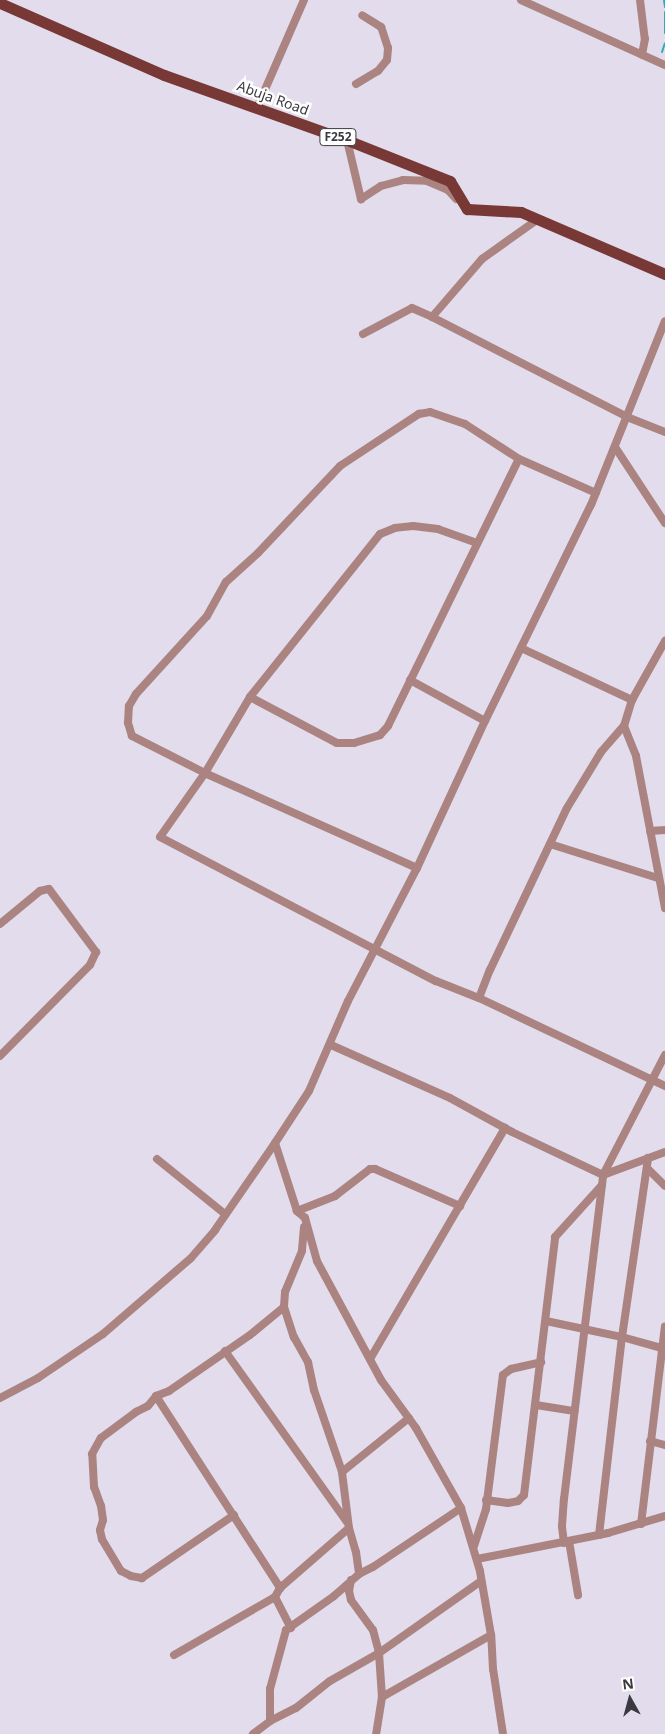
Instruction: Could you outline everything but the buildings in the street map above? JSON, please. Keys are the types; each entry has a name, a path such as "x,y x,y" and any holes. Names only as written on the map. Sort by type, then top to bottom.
{"main road":[{"name":"Abuja Road","path":"0,3 118,56 347,140 450,181 467,209"},
{"path":"467,209 521,212 665,274"}],"street":[{"path":"257,108 304,0"},
{"path":"521,0 665,66"},
{"path":"640,0 645,39 642,55"},
{"path":"356,84 378,71 387,60 388,48 381,27 362,15"},
{"path":"347,140 361,199 381,186 404,180 427,181 448,190 467,209"},
{"path":"432,317 482,259 538,219"},
{"path":"363,334 412,308 627,417 665,432"},
{"path":"0,1398 38,1378 103,1334 191,1258 215,1230 309,1092 331,1045 348,1001 373,949 417,868 485,721 596,493 665,321"},
{"path":"417,868 205,772 132,736 128,723 129,706 136,694 207,616 226,582 258,553 340,466 418,414 430,412 465,424 519,459 596,493"},
{"path":"615,447 665,523"},
{"path":"250,697 337,743 354,743 380,735 388,726 519,459"},
{"path":"478,543 438,529 413,526 395,528 380,534 250,697 205,772 160,837 436,981 479,998 665,1086"},
{"path":"479,998 490,970 567,808 601,752 624,726 632,700 665,641"},
{"path":"521,648 632,700"},
{"path":"410,680 485,721"},
{"path":"624,726 636,756 665,908"},
{"path":"650,831 665,830"},
{"path":"550,844 658,878"},
{"path":"0,924 40,891 49,888 96,952 90,965 0,1056"},
{"path":"331,1045 450,1098 505,1128 603,1176 665,1152"},
{"path":"578,1595 562,1526 603,1176 665,1055"},
{"path":"370,1359 505,1128"},
{"path":"275,1143 297,1211 305,1218 317,1261 381,1380 409,1418 461,1508 477,1559 491,1635 493,1669 503,1734"},
{"path":"599,1535 622,1337 648,1158"},
{"path":"157,1159 225,1214"},
{"path":"647,1168 665,1186"},
{"path":"297,1211 336,1196 370,1169 375,1169 460,1206"},
{"path":"486,1500 508,1503 518,1500 524,1495 555,1237 602,1185"},
{"path":"305,1218 302,1251 285,1292 284,1307 294,1337 308,1362 314,1390 342,1472 349,1526 356,1552 359,1574"},
{"path":"234,1515 142,1578 121,1571 102,1538 100,1530 103,1520 101,1506 94,1487 92,1454 101,1438 136,1412 148,1406 156,1396 169,1391 250,1335 284,1307"},
{"path":"546,1321 585,1328 663,1349"},
{"path":"641,1524 665,1326"},
{"path":"225,1351 349,1526"},
{"path":"474,1546 486,1508 503,1375 511,1369 541,1362"},
{"path":"156,1396 280,1588"},
{"path":"536,1405 575,1411"},
{"path":"342,1472 409,1418"},
{"path":"650,1441 665,1445"},
{"path":"270,1721 270,1689 286,1630 359,1574 373,1567 461,1508"},
{"path":"477,1559 599,1535 665,1516"},
{"path":"174,1655 275,1597 280,1588 349,1526"},
{"path":"351,1580 349,1591 351,1600 373,1630 379,1653 382,1697 376,1734"},
{"path":"253,1734 270,1721 296,1708 330,1681 379,1653 481,1581"},
{"path":"275,1597 291,1628"},
{"path":"382,1697 491,1635"}],"waterway":[{"path":"664,0 665,7"},
{"path":"665,12 665,33"},
{"path":"662,52 665,43"}]}
